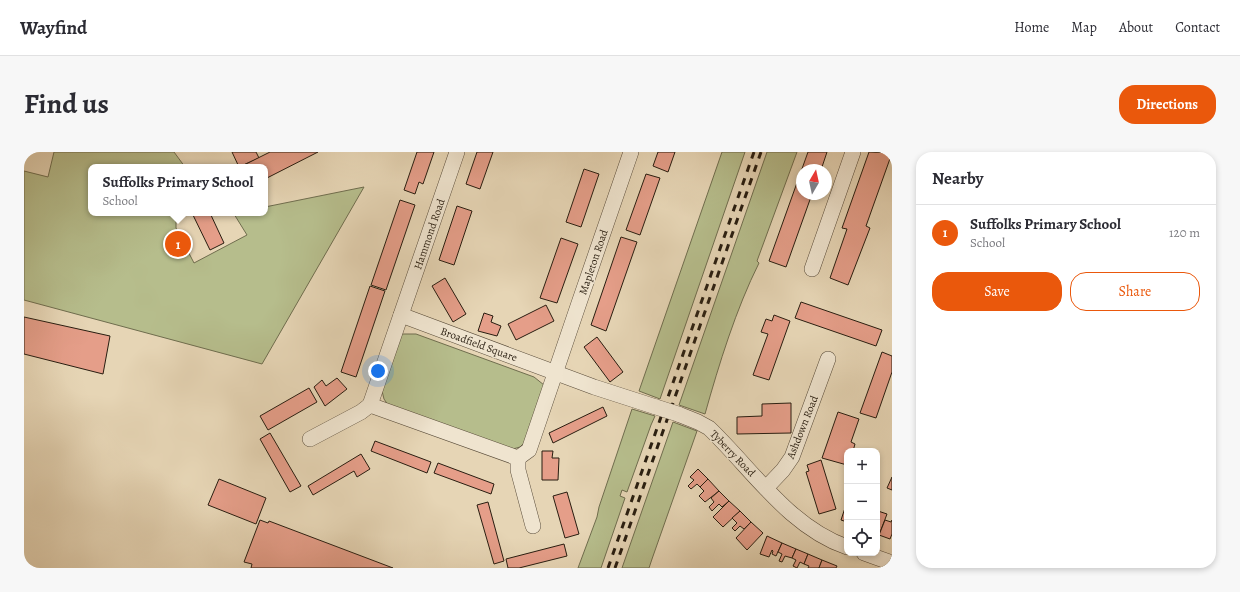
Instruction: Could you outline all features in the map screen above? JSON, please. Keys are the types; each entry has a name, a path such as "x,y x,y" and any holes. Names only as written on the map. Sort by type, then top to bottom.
{"street":[{"name":"Hammond Road","path":"400,315 457,152"},
{"name":"Mapleton Road","path":"556,373 632,152"},
{"path":"812,270 854,152"},
{"name":"Broadfield Square","path":"400,315 556,373"},
{"path":"310,439 361,412 370,405 400,315"},
{"name":"Ashdown Road","path":"766,488 783,470 792,457 828,359"},
{"path":"518,458 529,450 556,373"},
{"name":"Tyberry Road","path":"556,373 678,414 709,428 766,488 804,525 827,539 844,546"},
{"path":"370,405 518,458"},
{"path":"518,458 518,470 533,526"},
{"path":"873,556 892,562"}],"green space":[{"path":"54,152 174,152 183,164 88,164 88,216 176,216 176,228 194,263 247,235 235,216 268,216 268,206 364,187 262,364 24,300 24,171 48,177"},
{"path":"722,152 745,152 660,399 639,391"},
{"path":"767,152 797,152 757,261 759,263 743,299 729,337 705,414 679,405"},
{"path":"400,334 416,334 534,377 544,385 526,441 520,447 513,449 388,405 384,399 382,391"},
{"path":"632,409 655,416 627,492 622,490 620,496 625,498 601,568 578,568 597,517"},
{"path":"673,422 697,431 649,568 622,568"}],"building":[{"path":"232,152 256,152 259,158 246,164 238,164"},
{"path":"270,152 318,152 268,177 268,164 246,164"},
{"path":"417,152 434,152 423,184 419,182 415,194 404,190"},
{"path":"477,152 493,152 480,189 466,184"},
{"path":"658,152 675,152 668,172 653,166"},
{"path":"808,152 827,152 823,164 804,164"},
{"path":"869,152 892,153 866,226 870,228 848,285 830,278 847,229 842,228"},
{"path":"584,169 599,174 581,227 566,222"},
{"path":"646,174 660,178 640,235 626,230"},
{"path":"796,186 796,200 810,200 786,267 769,261"},
{"path":"400,200 415,205 386,290 371,285"},
{"path":"457,206 472,211 454,265 439,260"},
{"path":"193,216 211,216 224,243 210,250"},
{"path":"621,237 637,242 606,331 591,325"},
{"path":"561,238 578,244 557,303 540,298"},
{"path":"445,278 466,314 453,322 432,286"},
{"path":"370,286 385,291 356,377 341,372"},
{"path":"801,302 882,330 876,346 795,318"},
{"path":"546,305 554,321 516,340 508,324"},
{"path":"484,313 493,316 491,322 501,326 497,336 478,331"},
{"path":"774,315 790,321 769,380 753,375 768,334 761,332 766,319 772,321"},
{"path":"24,317 110,336 103,374 24,354"},
{"path":"597,337 623,372 610,382 584,347"},
{"path":"882,352 892,356 892,372 876,418 860,413"},
{"path":"337,378 347,389 325,406 314,387 322,380 326,386"},
{"path":"309,388 317,402 268,430 260,416"},
{"path":"791,403 791,433 737,434 737,417 762,416 762,404"},
{"path":"603,407 607,416 553,443 549,433"},
{"path":"838,412 859,419 851,442 855,444 854,448 844,448 844,464 822,458"},
{"path":"270,433 301,486 290,492 260,439"},
{"path":"375,441 431,462 427,473 371,451"},
{"path":"542,451 553,451 552,458 559,458 558,480 542,480"},
{"path":"361,454 370,469 357,477 354,471 313,495 308,486"},
{"path":"821,460 836,509 819,514 806,472 809,471 807,465"},
{"path":"438,463 494,484 491,494 434,473"},
{"path":"698,469 708,479 700,487 697,484 691,489 688,486 694,480 690,477"},
{"path":"892,477 892,490 887,488"},
{"path":"219,479 266,498 256,524 208,505"},
{"path":"708,479 719,491 705,502 699,496 704,491 700,487"},
{"path":"719,491 729,501 722,507 719,504 712,511 709,507 714,502 711,498"},
{"path":"567,492 579,534 565,538 553,496"},
{"path":"729,501 740,511 723,527 713,517"},
{"path":"488,502 504,561 494,564 477,505"},
{"path":"740,511 751,522 744,529 740,526 735,531 732,528 737,523 732,518"},
{"path":"844,511 844,521 841,520"},
{"path":"880,512 887,514 880,532"},
{"path":"260,520 268,523 269,521 393,568 251,568 252,564 244,562"},
{"path":"885,520 891,522 892,520 892,534 890,539 880,535"},
{"path":"751,522 763,533 747,550 736,538"},
{"path":"767,536 782,543 776,556 772,554 772,550 769,557 760,554"},
{"path":"782,543 796,549 792,558 785,556 782,562 779,561 782,554 778,552"},
{"path":"564,544 567,556 519,568 508,568 506,559"},
{"path":"796,549 808,554 804,564 800,562 797,568 793,566 796,560 792,558"},
{"path":"808,554 822,560 819,568 808,568 809,566 804,564"},
{"path":"822,560 837,566 836,568 819,568"}],"railway":[{"path":"608,568 754,152"},
{"path":"615,568 761,152"}],"place":[{"name":"Suffolks Primary School","path":"178,244"}]}
